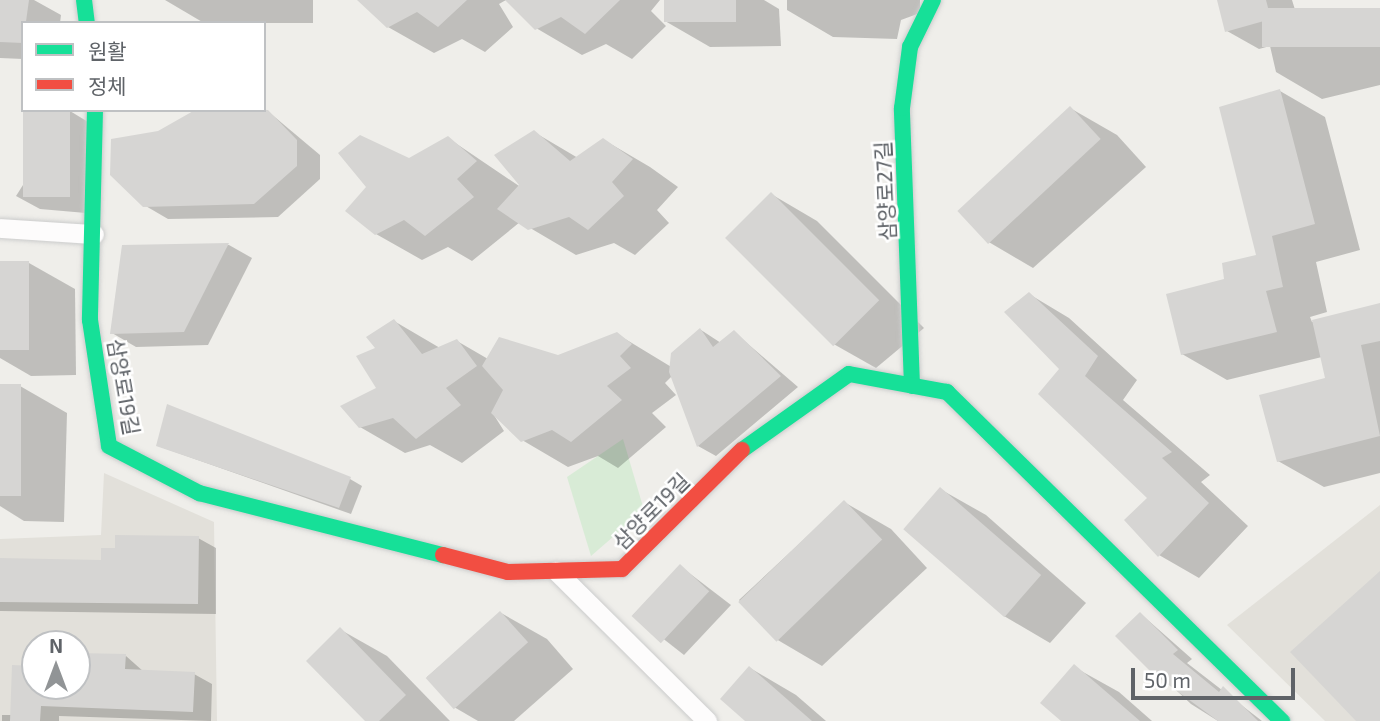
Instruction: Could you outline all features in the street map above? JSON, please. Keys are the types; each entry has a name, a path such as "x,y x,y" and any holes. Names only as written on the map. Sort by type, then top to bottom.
{"street":[{"path":"84,0 87,21"},
{"name":"삼양로27길","path":"912,386 902,108 910,47 933,0"},
{"name":"삼양로19길","path":"95,112 90,320 109,446 199,494 508,572 622,569 759,433 849,374 947,392 1282,721"},
{"path":"0,228 94,234"},
{"path":"556,571 707,721"}],"shaded area":[{"path":"104,473 214,522 217,721 0,721 0,539 101,535"},
{"path":"1380,505 1380,721 1325,721 1227,625"}],"green space":[{"path":"623,439 644,510 591,556 567,477"}],"building":[{"path":"0,0 29,0 26,21 21,21 21,43 0,42"},
{"path":"357,0 467,0 438,27 417,12 387,28"},
{"path":"505,0 620,0 585,34 561,17 535,30"},
{"path":"664,0 736,0 736,22 664,22"},
{"path":"1217,0 1266,0 1271,19 1225,32"},
{"path":"1262,8 1380,8 1380,47 1262,47"},
{"path":"1280,89 1315,224 1272,236 1283,287 1266,291 1277,332 1181,355 1166,294 1224,279 1222,263 1256,255 1219,107"},
{"path":"1070,106 1101,139 988,244 957,211"},
{"path":"268,110 297,140 297,166 254,204 143,207 110,175 111,139 158,131 191,112"},
{"path":"23,112 70,112 70,197 23,197"},
{"path":"534,130 570,161 603,138 633,159 612,182 624,196 588,230 569,217 528,230 497,209 519,185 494,155"},
{"path":"360,135 409,158 448,136 477,161 457,179 474,197 425,236 404,220 375,235 345,211 366,187 338,153"},
{"path":"771,192 879,300 833,346 725,238"},
{"path":"229,243 184,332 110,334 122,245"},
{"path":"0,261 29,261 29,350 0,350"},
{"path":"1029,292 1098,356 1085,376 1172,452 1162,458 1209,503 1158,557 1124,520 1147,498 1038,394 1059,369 1004,312"},
{"path":"1380,303 1380,341 1361,345 1380,436 1277,462 1259,395 1325,378 1312,320"},
{"path":"394,319 422,354 457,339 477,366 446,388 461,405 416,439 393,418 359,428 340,406 376,388 356,356 375,348 366,337"},
{"path":"700,328 713,347 734,330 781,376 697,447 669,372 671,353"},
{"path":"617,332 632,344 620,356 631,368 607,386 622,400 571,442 552,430 521,442 491,413 503,390 482,366 499,337 558,355"},
{"path":"0,384 21,384 21,496 0,496"},
{"path":"167,404 351,477 339,508 156,446"},
{"path":"940,487 1041,575 1004,617 903,529"},
{"path":"844,500 882,540 776,642 738,602"},
{"path":"115,535 199,536 198,604 0,602 0,558 101,560 101,548 115,548"},
{"path":"680,564 709,591 661,643 632,616"},
{"path":"1380,571 1380,721 1356,721 1290,652"},
{"path":"500,611 528,642 454,709 426,678"},
{"path":"1140,612 1178,650 1173,654 1219,692 1223,686 1258,721 1218,721 1151,672 1115,636"},
{"path":"340,627 406,695 379,721 365,721 306,661"},
{"path":"91,653 126,654 125,669 195,672 193,712 41,706 40,721 10,721 12,665 21,665 21,700 91,700"},
{"path":"1074,664 1140,721 1061,721 1040,703"},
{"path":"749,666 812,721 745,721 720,699"}],"traffic: fast":[{"path":"84,0 87,21"},
{"path":"912,386 902,108 910,47 933,0"},
{"path":"95,112 90,320 109,446 199,493 443,555"},
{"path":"742,450 849,374 947,392 1282,721"}],"traffic: jam":[{"path":"443,555 508,572 622,569 742,450"}]}
